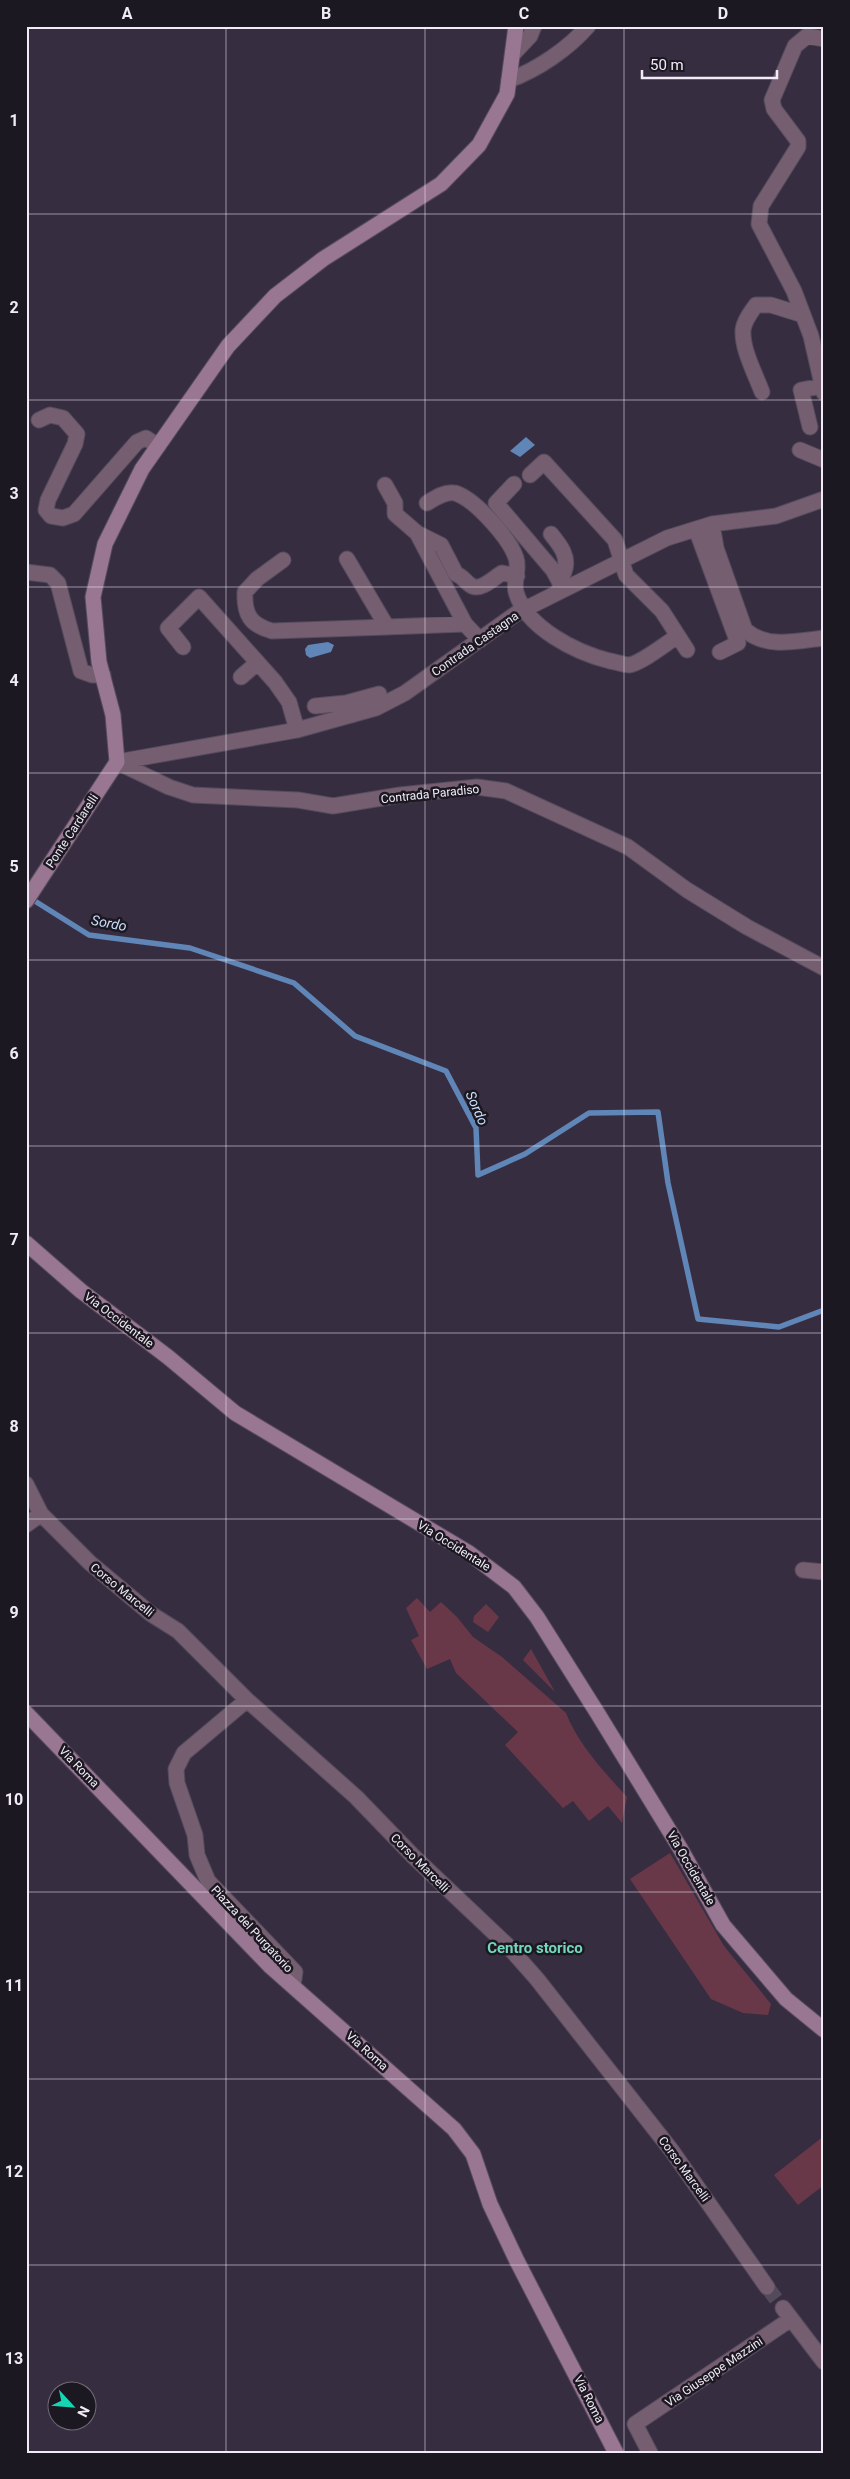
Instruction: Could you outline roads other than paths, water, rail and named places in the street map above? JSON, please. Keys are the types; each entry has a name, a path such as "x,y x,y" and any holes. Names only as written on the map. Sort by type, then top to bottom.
{"main road":[{"path":"117,762 113,715 99,662 93,597 105,544 142,469 228,346 275,296 323,259 441,184 479,145 507,94 516,26"},
{"name":"Ponte Cardarelli","path":"26,901 117,762"},
{"name":"Via Occidentale","path":"26,1243 81,1291 168,1357 235,1413 469,1553 514,1587 537,1617 608,1730 680,1848 723,1925 786,1999 824,2030"},
{"name":"Via Roma","path":"26,1713 271,1967 454,2129 473,2154 490,2204 517,2261 616,2453"}],"street":[{"path":"513,54 530,36 534,26"},
{"path":"509,80 523,75 561,50 588,26"},
{"path":"810,427 801,390 823,390 811,336 794,291 759,224 758,215 761,206 798,147 798,141 774,109 772,100 795,46 810,31 824,39"},
{"path":"762,392 748,354 743,330 748,316 756,305 771,305 803,315"},
{"path":"39,420 50,414 63,418 77,434 75,444 48,500 46,510 51,516 63,518 74,514 122,456 137,442 146,438 158,446"},
{"path":"800,450 824,460"},
{"path":"530,475 544,462 615,540 626,575 662,611 687,650"},
{"path":"514,484 496,503 554,570 560,586"},
{"path":"385,485 395,503 395,514 417,533 441,545 456,574 465,577 471,586 484,585 502,573 517,576"},
{"path":"427,503 439,495 454,493 472,502 488,518 509,544 517,559 515,591 525,609 535,621 568,646 602,659 629,665 644,658 678,636"},
{"name":"Contrada Castagna","path":"117,762 297,730 349,709 376,708 406,693 560,586 621,561 667,538 712,524 776,516 824,499"},
{"path":"712,524 716,548 745,630 754,638 770,643 824,638"},
{"path":"696,529 738,643 720,652"},
{"path":"417,533 466,624 480,640"},
{"path":"551,534 565,555 566,565 560,586"},
{"path":"347,559 387,627"},
{"path":"284,560 256,579 245,592 244,605 249,616 259,627 272,631 466,624"},
{"path":"26,572 50,575 58,583 81,671 92,675 103,675"},
{"path":"183,647 168,628 199,597 289,702 297,730"},
{"path":"242,677 257,663"},
{"path":"315,706 349,709 379,694"},
{"name":"Contrada Paradiso","path":"117,762 169,787 193,795 298,800 333,806 400,795 477,787 506,791 628,847 694,895 747,927 824,968"},
{"name":"Corso Marcelli","path":"26,1484 41,1514 90,1563 120,1590 178,1631 247,1700 356,1797 408,1851 512,1950 672,2151 767,2287"},
{"path":"26,1525 41,1514"},
{"path":"803,1570 824,1572"},
{"name":"Piazza del Purgatorio","path":"247,1700 184,1753 176,1769 177,1783 195,1835 198,1855 208,1882 295,1972 293,1985"},
{"name":"Via Giuseppe Mazzini","path":"650,2453 635,2424 787,2314 822,2357"}],"water":[{"path":"526,437 535,445 520,457 510,451"},
{"path":"328,642 334,645 331,652 310,658 306,655 305,649 308,645"}],"waterway":[{"name":"Sordo","path":"30,898 89,935 190,948 294,983 355,1036 446,1071 476,1128 478,1175 525,1154 589,1113 658,1112 668,1183 698,1319 779,1327 824,1310"}],"tunnel":[{"path":"767,2287 783,2308"}],"district":[{"name":"Centro storico","path":"535,1948"}]}
